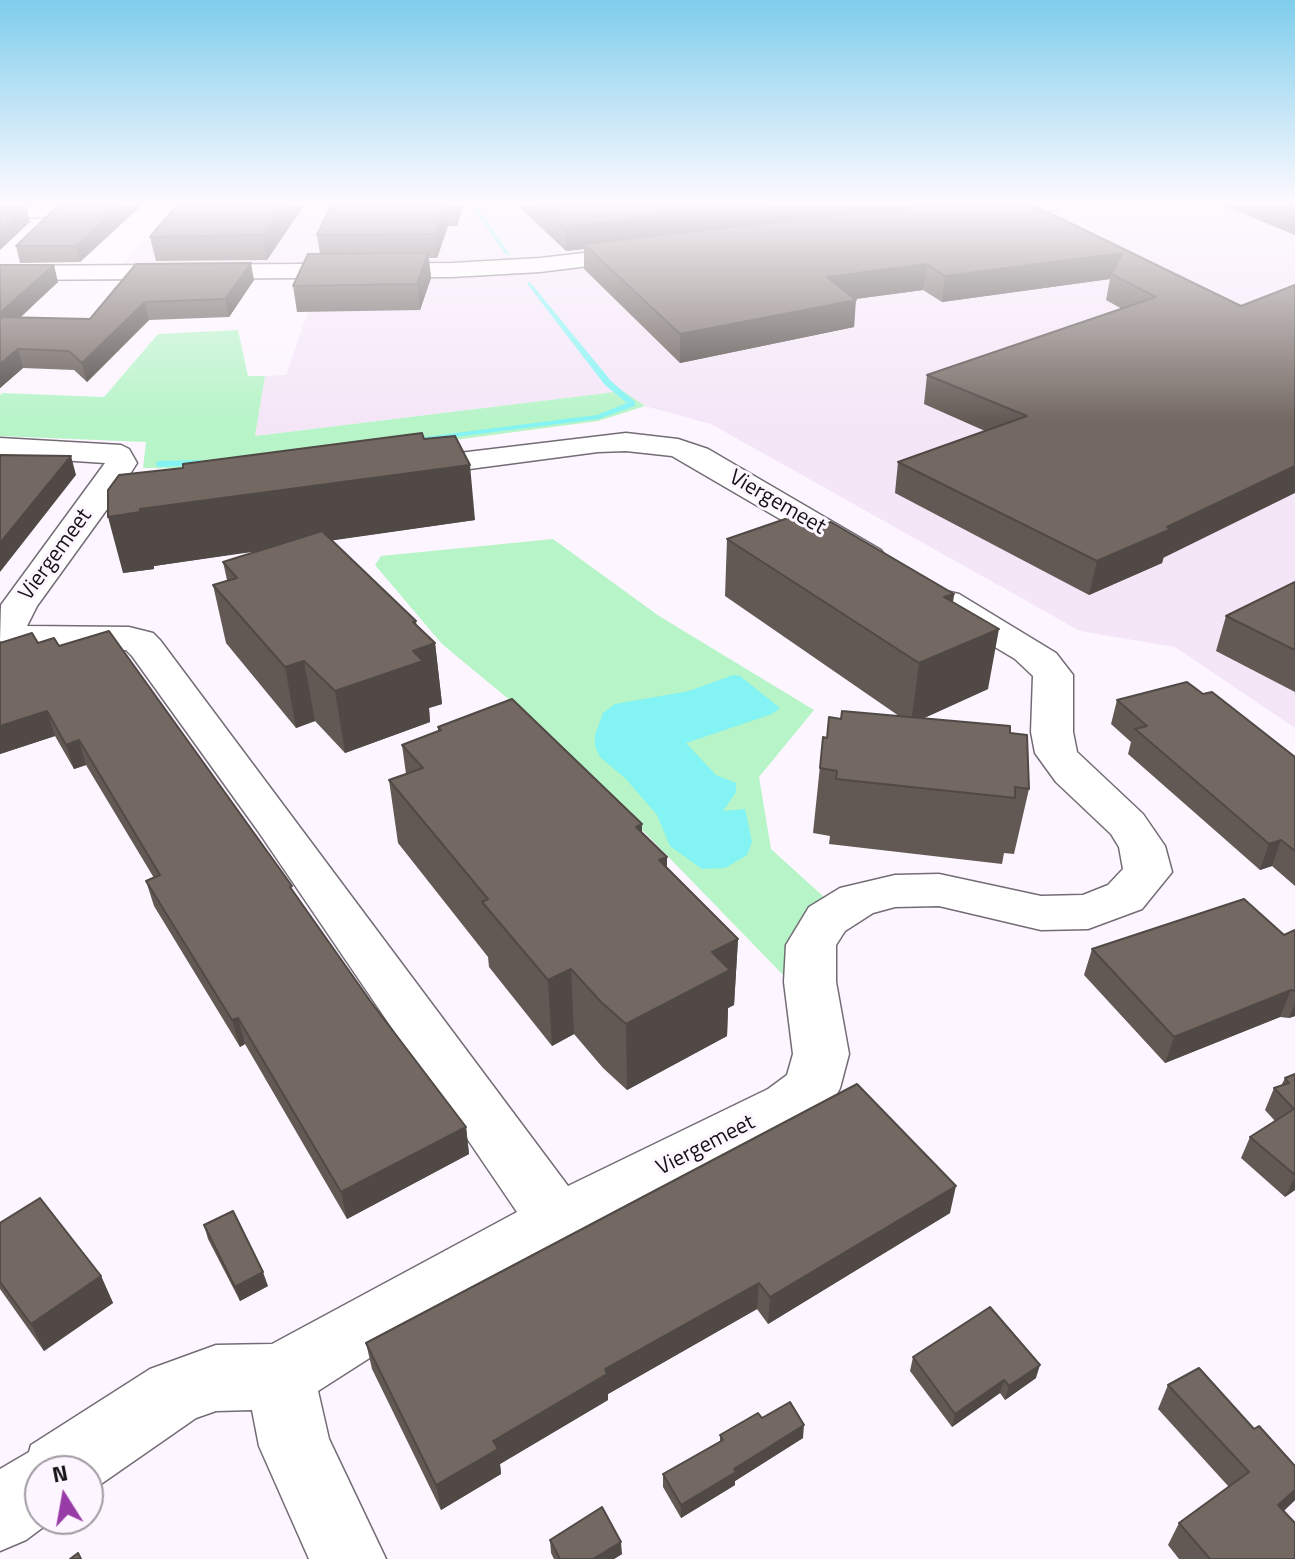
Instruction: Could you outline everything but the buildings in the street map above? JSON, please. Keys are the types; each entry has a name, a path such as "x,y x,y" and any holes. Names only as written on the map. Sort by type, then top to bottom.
{"street":[{"name":"Viergemeet","path":"81,1455 174,1393 216,1378 280,1376 344,1337 558,1221 788,1105 812,1088 821,1054 810,982 811,945 827,919 857,900 895,891 939,890 1041,913 1088,912 1125,897 1148,872 1142,846 1127,824 1071,773 1056,753 1052,732 1053,675 1042,661 697,456 678,448 653,444 598,443 362,475"},
{"name":"Viergemeet","path":"0,447 110,452 118,456 121,463 101,495 19,605 8,627 15,635 26,639 129,638 139,641 146,648 281,831 558,1221"},
{"name":"Viergemeet","path":"101,495 203,493"},
{"path":"280,1376 295,1446 348,1559"},
{"path":"0,1514 24,1496"}],"shaded area":[{"path":"320,277 1295,277 1295,728 1175,647 1080,631 711,424 645,406 623,391 255,436 265,376 286,375"}],"green space":[{"path":"238,330 248,376 265,376 255,436 623,391 645,406 598,421 235,469 143,468 146,442 0,436 0,395 3,393 104,397 158,334"},
{"path":"553,539 659,616 814,710 759,777 771,849 825,898 788,980 551,736 522,729 512,702 442,644 375,565 381,556"}],"water":[{"path":"733,675 740,676 780,708 772,714 686,743 716,775 736,783 736,792 723,811 745,809 752,842 747,855 725,868 702,869 670,846 657,815 626,779 600,757 595,746 595,735 603,713 615,704 689,691"}],"waterway":[{"path":"409,441 598,417 632,404 608,383 530,284"},
{"path":"159,464 200,463"}]}
